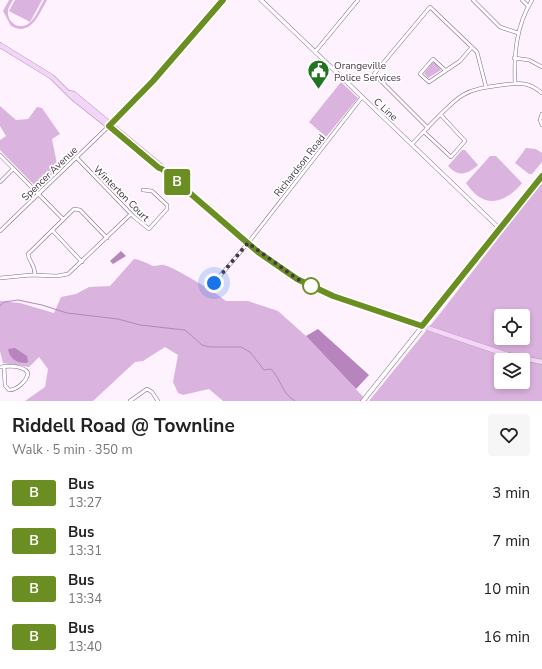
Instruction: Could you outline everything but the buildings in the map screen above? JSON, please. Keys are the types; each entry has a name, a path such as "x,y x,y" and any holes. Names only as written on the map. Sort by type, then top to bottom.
{"main road":[{"path":"0,45 35,65 52,77 70,94 74,94 248,243 276,265 300,280 333,296 508,355 542,362"},
{"path":"363,401 542,176"}],"street":[{"path":"110,125 153,81 223,0"},
{"name":"C Line","path":"261,0 500,229"},
{"path":"315,52 358,0"},
{"path":"473,0 500,28 518,34"},
{"path":"522,0 528,6"},
{"path":"515,83 514,58 520,22 532,0"},
{"path":"428,128 374,74 430,7 477,52 486,87"},
{"path":"445,70 432,59 420,74 429,82 460,61 472,47"},
{"path":"514,58 529,60 542,67"},
{"path":"412,144 462,96 486,87 515,83 532,85 542,93"},
{"name":"Richardson Road","path":"214,283 248,243 362,97"},
{"path":"542,114 540,120 542,125"},
{"path":"424,132 451,157 465,141 441,115"},
{"name":"Spencer Avenue","path":"0,231 110,125"},
{"path":"0,155 62,219"},
{"name":"Winterton Court","path":"76,157 131,214 149,229 167,209 166,202 152,191 143,190"},
{"path":"0,182 13,169"},
{"path":"35,275 34,264 28,258 28,254 62,219 74,209 77,208 107,238"},
{"path":"0,278 35,275 63,276 71,272 82,262 131,214"},
{"path":"52,230 82,262"},
{"path":"0,367 4,366 26,370 28,373 28,378 14,390 9,390 5,385 4,366"},
{"path":"130,401 147,389 152,392 158,401"}],"shaded area":[{"path":"9,0 13,0 8,10 9,19 14,24 25,26 31,22 44,0 47,0 34,22 24,29 18,29 11,26 3,11"},
{"path":"15,0 42,0 30,22 9,11"},
{"path":"435,62 441,70 428,78 424,73 432,63"},
{"path":"341,82 358,98 326,137 309,122"},
{"path":"0,106 16,120 28,119 37,107 42,108 60,134 52,139 58,169 37,188 0,150 0,140 6,136 0,126"},
{"path":"526,148 536,149 542,153 542,162 532,174 529,174 515,163"},
{"path":"462,150 465,150 478,165 466,173 455,172 448,166"},
{"path":"490,156 496,156 522,183 508,196 501,200 486,200 479,197 466,183"},
{"path":"542,178 542,401 369,401 442,311 534,192"},
{"path":"121,251 126,256 113,264 110,261"},
{"path":"134,259 154,266 163,265 177,270 226,301 248,301 278,311 306,336 367,401 223,401 209,389 183,395 178,393 173,382 178,355 165,347 143,361 135,362 93,401 25,401 45,387 48,369 39,357 29,367 3,363 0,351 0,301 20,303 54,313 61,297 76,294 89,287 110,286"},
{"path":"318,329 369,375 356,389 306,336"},
{"path":"15,348 27,356 28,362 19,362 12,358 8,349"}],"waterway":[{"path":"0,306 4,302 18,300 42,305 67,313 118,319 140,325 185,330 202,345 210,347 241,347 250,352 264,370 271,369 284,390 295,401"}],"bus line":[{"name":"B","path":"223,0 153,81 109,126 162,169 258,252 297,279 333,296 422,326 436,311 542,176"}],"place":[{"name":"Orangeville Police Services","path":"319,90"}],"route":[{"path":"214,283 248,243 276,265 297,279 314,287 311,286"}]}
